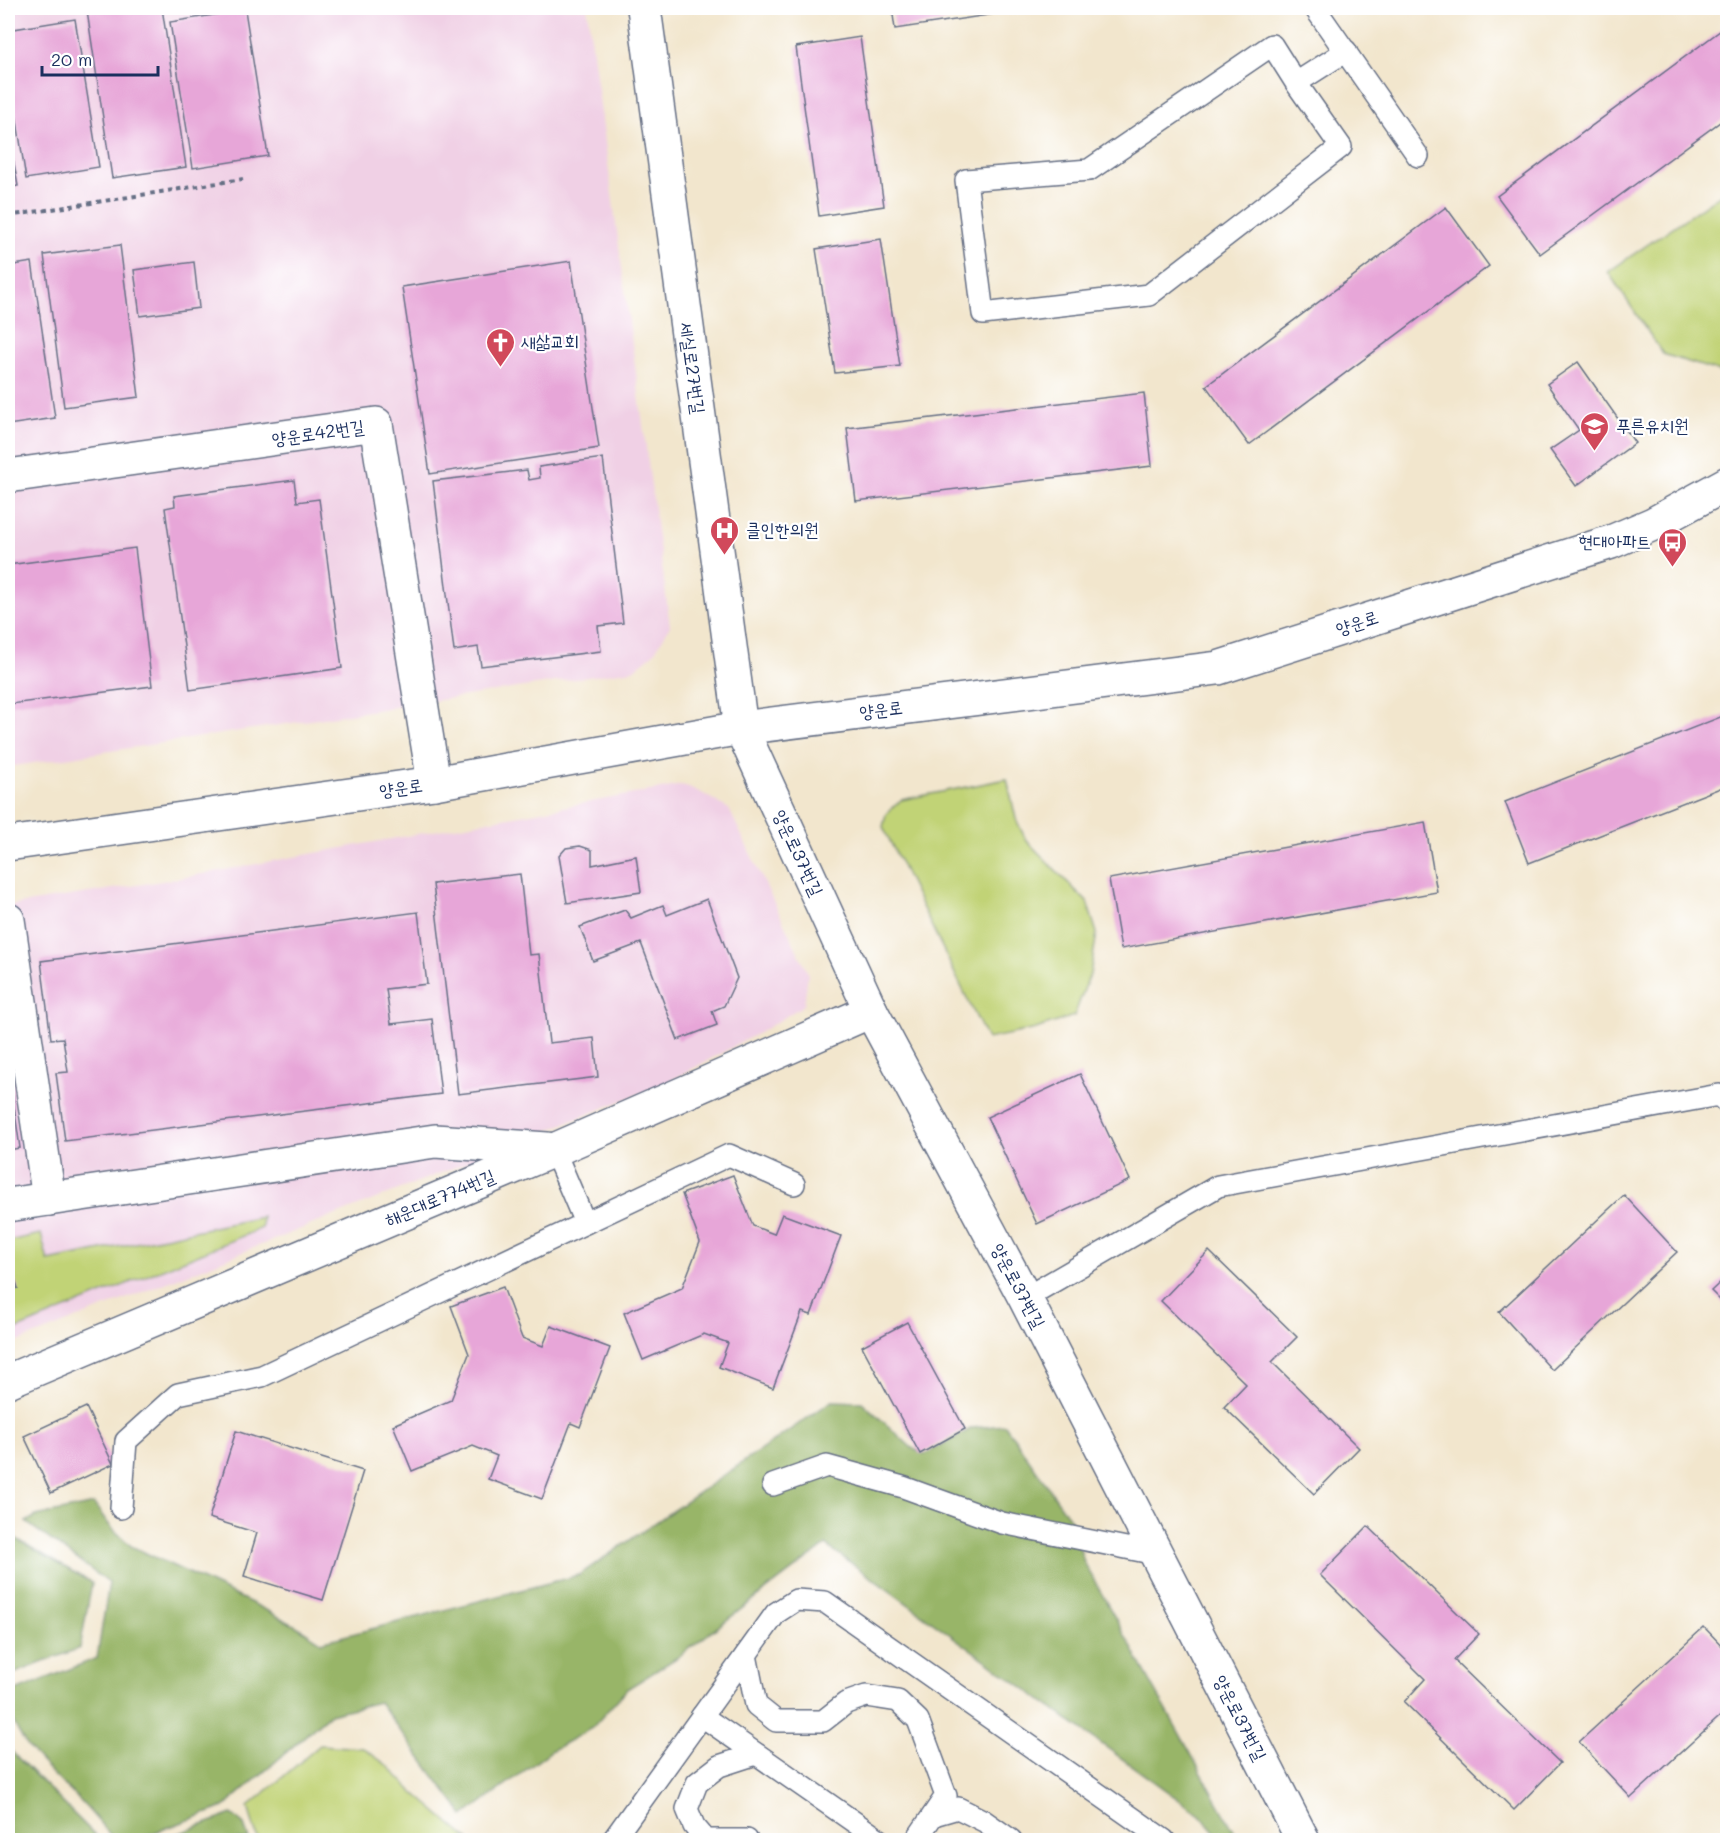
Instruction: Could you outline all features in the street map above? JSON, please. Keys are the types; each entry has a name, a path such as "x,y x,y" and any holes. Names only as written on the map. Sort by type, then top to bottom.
{"street":[{"name":"세실로27번길","path":"644,8 741,728"},
{"name":"양운로42번길","path":"8,476 376,424 434,783"},
{"name":"양운로","path":"8,844 434,783 741,728 1218,668 1611,542 1653,524 1728,483"},
{"name":"양운로37번길","path":"741,728 871,1011 1024,1298 1303,1840"},
{"path":"8,920 49,1199"},
{"name":"해운대로774번길","path":"8,1381 554,1150 871,1011"},
{"path":"8,1205 435,1141 554,1150"}],"lane":[{"path":"1315,8 1418,156"},
{"path":"1272,45 1296,82 1341,147 1149,295 983,314 966,180 1089,170 1272,45"},
{"path":"1296,82 1346,51"},
{"path":"1024,1298 1218,1186 1719,1095 1728,1104"},
{"path":"554,1150 585,1223"},
{"path":"121,1508 126,1441 178,1394 262,1376 729,1155 794,1184"},
{"path":"773,1485 827,1466 903,1487 1002,1523 1156,1554"},
{"path":"613,1840 776,1613 796,1600 825,1602 1164,1840"},
{"path":"746,1655 756,1705 776,1720 823,1721 846,1703 866,1696 897,1701 918,1720 946,1796 916,1840"},
{"path":"702,1716 880,1840"},
{"path":"747,1840 706,1840 694,1826 687,1809 697,1783 719,1766 756,1754"},
{"path":"934,1815 957,1808 984,1821 1011,1840"}],"path":[{"path":"8,216 243,179"}],"shaded area":[{"path":"8,8 587,8 670,626 654,653 633,670 8,767"},
{"path":"682,785 700,792 729,809 808,973 804,1005 764,1030 666,1083 8,1346 8,906 181,878"}],"green space":[{"path":"1727,190 1727,374 1663,354 1608,272"},
{"path":"1007,779 1016,819 1026,840 1087,902 1097,933 1090,974 1074,1016 1036,1029 987,1039 883,827 886,814 901,800"},
{"path":"262,1217 262,1228 8,1333 8,1241 41,1234 48,1261"},
{"path":"832,1401 862,1402 912,1448 924,1455 972,1428 1005,1425 1071,1520 1084,1562 1239,1840 1222,1840 1200,1815 826,1545 678,1657 627,1689 592,1728 551,1751 464,1816 379,1702 330,1714 224,1807 134,1840 115,1840 35,1756 16,1727 10,1711 8,1694 97,1658 109,1583 26,1522 36,1516 94,1504 110,1526 131,1546 258,1606 321,1642 579,1575"},
{"path":"8,1534 92,1583 80,1648 8,1676"},
{"path":"8,1742 12,1752 100,1840 8,1840"},
{"path":"320,1745 363,1748 388,1766 412,1791 469,1840 258,1840 248,1807"},
{"path":"232,1814 244,1825 249,1840 161,1840"}],"building":[{"path":"110,8 162,8 186,167 112,178 87,11"},
{"path":"892,8 1028,8 1028,9 895,29"},
{"path":"245,10 268,156 193,168 170,22"},
{"path":"75,19 99,167 26,179 8,63 8,30"},
{"path":"1728,25 1728,116 1540,254 1497,196"},
{"path":"860,37 884,206 819,216 796,47"},
{"path":"8,130 18,186 8,188"},
{"path":"1446,207 1489,266 1249,445 1206,386"},
{"path":"881,239 900,366 835,373 816,249"},
{"path":"120,245 139,397 64,407 44,255"},
{"name":"새삶교회","path":"571,261 599,448 430,474 402,287"},
{"path":"32,262 55,418 8,425 8,266"},
{"path":"194,262 199,308 140,316 134,270"},
{"path":"1578,362 1635,443 1576,486 1550,450 1579,430 1547,384"},
{"path":"1144,393 1152,466 856,501 847,428"},
{"path":"603,458 623,623 598,626 601,651 481,666 478,647 454,651 433,481 527,470 529,480 540,478 539,467"},
{"path":"294,480 297,502 319,499 342,668 190,690 165,508 175,506 174,496"},
{"path":"135,548 152,686 11,704 8,679 8,565"},
{"path":"1728,714 1728,785 1529,863 1505,802"},
{"path":"1425,822 1437,892 1121,949 1109,879"},
{"path":"580,846 592,850 592,865 636,856 641,892 567,903 559,856 566,848"},
{"path":"520,874 529,955 539,954 549,1043 594,1038 598,1077 458,1094 433,884"},
{"path":"707,899 737,978 724,1006 712,1011 717,1025 678,1040 641,943 593,961 580,927 625,910 631,918 663,905 667,915"},
{"path":"418,912 427,984 386,989 391,1024 432,1019 441,1094 65,1141 56,1073 68,1072 63,1038 51,1039 41,961"},
{"path":"8,1064 20,1148 8,1150"},
{"path":"1080,1074 1130,1180 1037,1224 987,1117"},
{"path":"733,1175 753,1226 774,1234 782,1214 841,1236 811,1315 802,1312 773,1388 719,1367 728,1343 704,1334 643,1360 624,1313 682,1288 700,1242 682,1194"},
{"path":"1624,1195 1677,1252 1552,1370 1499,1312"},
{"path":"1209,1251 1297,1337 1272,1362 1359,1448 1314,1494 1224,1407 1246,1384 1161,1301"},
{"path":"12,1270 18,1288 8,1292 8,1271"},
{"path":"1728,1275 1728,1308 1711,1291"},
{"path":"503,1287 522,1338 543,1346 551,1326 610,1348 580,1427 571,1423 542,1499 488,1479 497,1456 473,1446 412,1471 393,1425 451,1400 469,1354 451,1306"},
{"path":"907,1322 965,1429 920,1454 862,1346"},
{"path":"86,1407 113,1464 51,1493 24,1436"},
{"path":"236,1431 363,1471 323,1600 244,1576 257,1533 209,1518"},
{"path":"1368,1526 1479,1634 1454,1660 1560,1763 1514,1810 1404,1702 1425,1679 1320,1575"},
{"path":"1704,1627 1728,1652 1728,1709 1631,1798 1579,1742"}],"place":[{"name":"새삶교회","path":"500,368"},
{"name":"푸른유치원","path":"1595,452"},
{"name":"클인한의원","path":"725,556"},
{"name":"현대아파트","path":"1672,568"}]}
